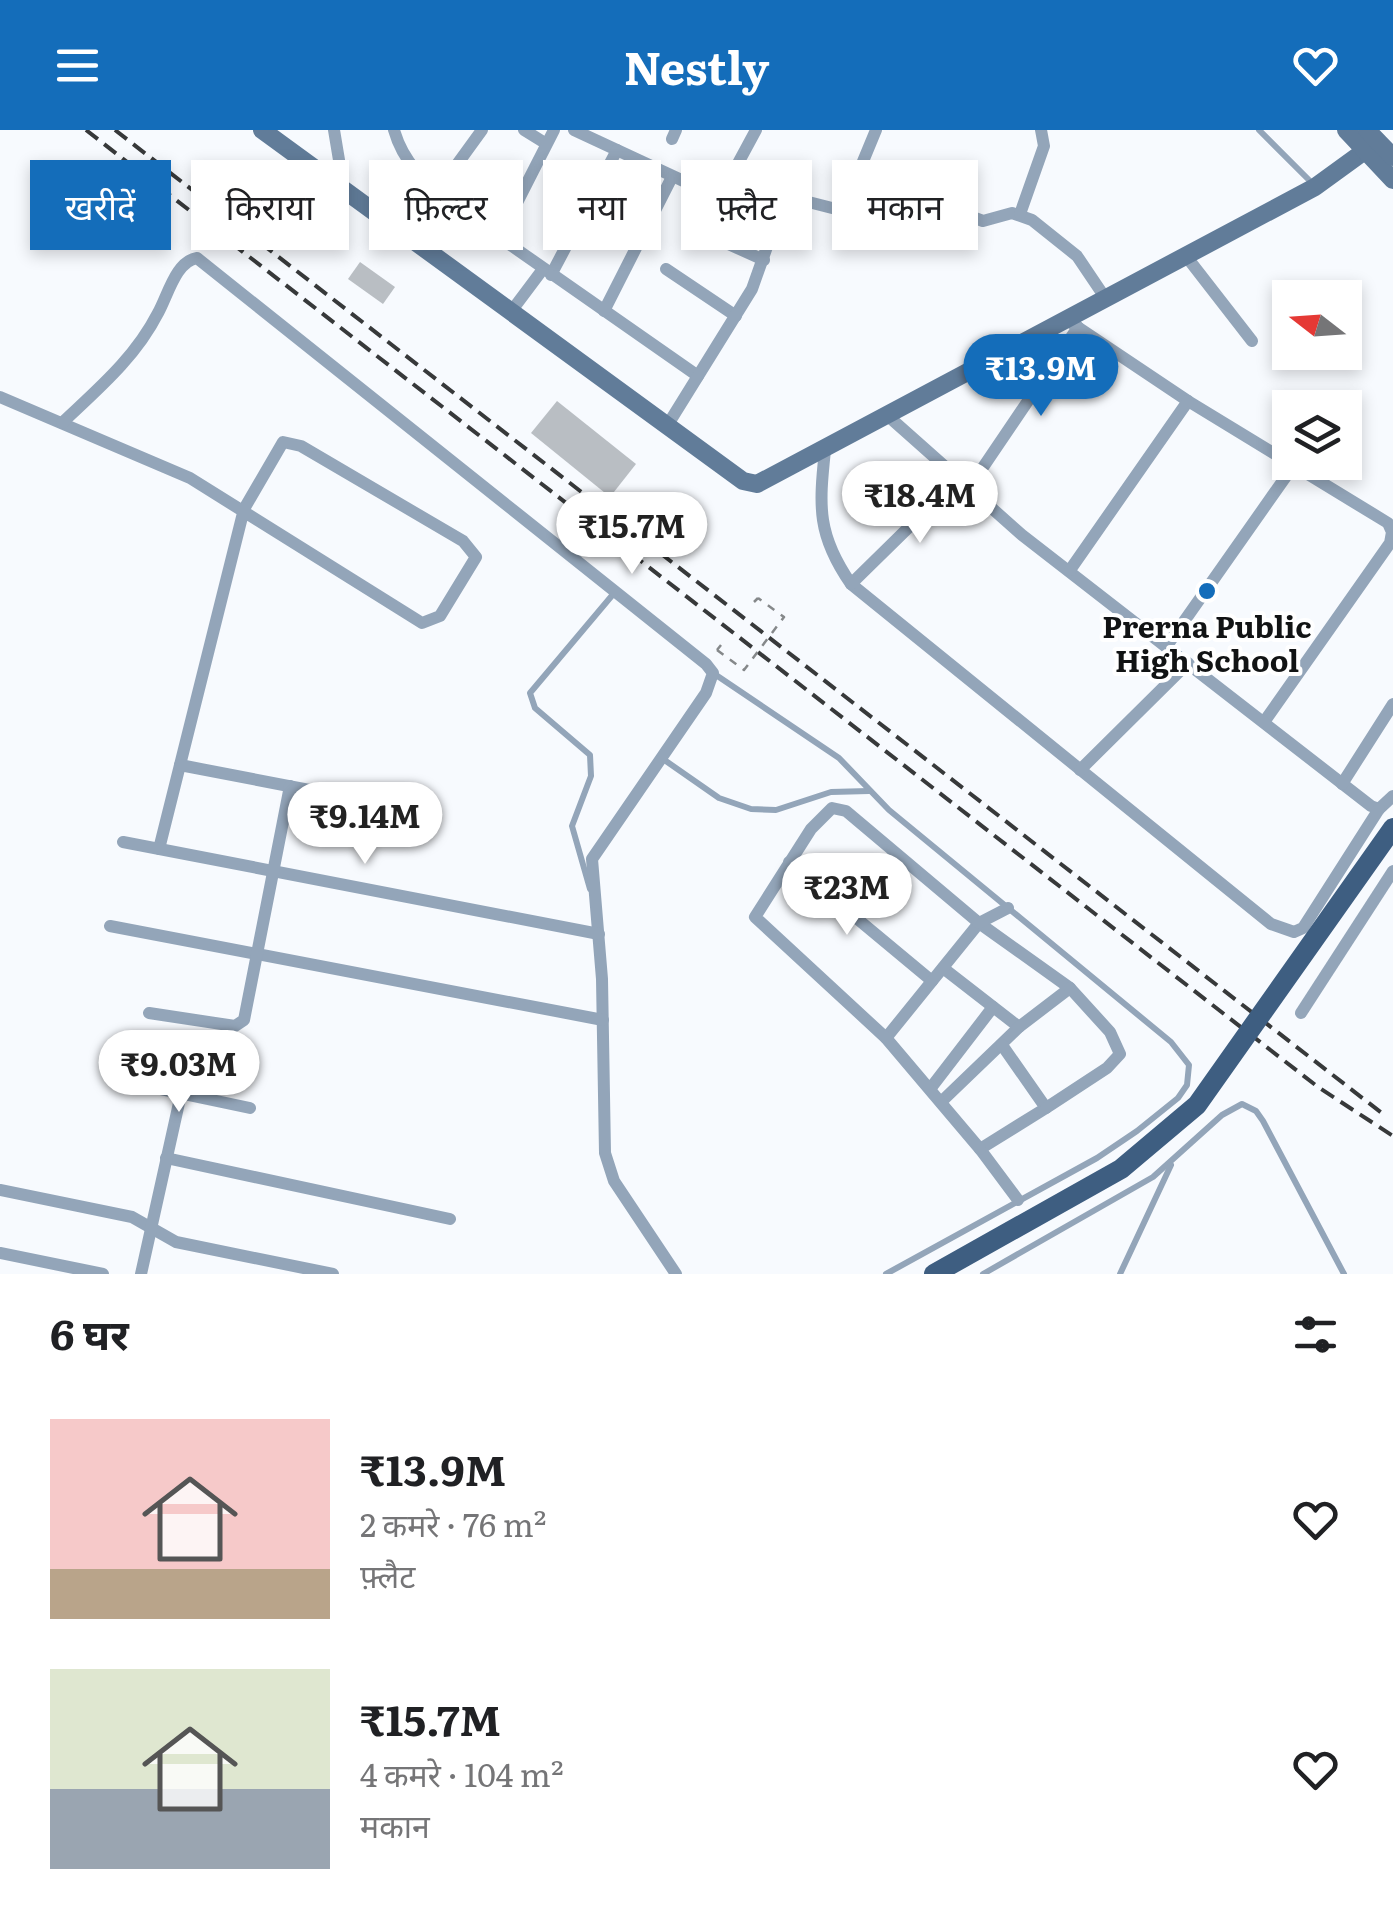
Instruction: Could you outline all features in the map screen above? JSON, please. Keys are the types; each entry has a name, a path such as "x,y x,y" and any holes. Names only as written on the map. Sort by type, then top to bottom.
{"main road":[{"path":"934,1274 1121,1169 1197,1105 1393,828"}],"street":[{"path":"262,130 303,160"},
{"path":"334,130 339,160"},
{"path":"394,130 407,160"},
{"path":"460,160 482,130"},
{"path":"524,130 545,143"},
{"path":"523,188 554,130"},
{"path":"574,130 681,181"},
{"path":"742,160 756,130"},
{"path":"812,203 836,209 852,188 876,130"},
{"path":"1020,214 1044,146 1041,130"},
{"path":"1346,130 1393,157"},
{"path":"349,194 750,484 766,482 1072,324 1106,299 1316,186 1370,141"},
{"path":"1370,141 1393,180"},
{"path":"510,313 547,272 617,150"},
{"path":"604,311 672,177"},
{"path":"978,220 1020,214 1077,256 1106,299"},
{"path":"516,250 698,376"},
{"path":"742,250 764,260"},
{"path":"667,426 736,316 767,250"},
{"path":"1186,256 1252,342"},
{"path":"62,423 122,366 144,339 182,265 197,258 712,673 706,693 595,850 603,1020 601,1115 609,1168 676,1274"},
{"path":"666,269 736,316"},
{"path":"1072,324 1272,453"},
{"path":"851,584 964,483 1072,324"},
{"path":"0,397 150,459 244,509 422,623 440,616 474,567 476,557 463,541 290,441 276,449 244,509 159,849"},
{"path":"1070,570 1188,401"},
{"path":"888,416 1166,647 1379,809"},
{"path":"825,450 819,510 830,549 851,584 1282,931 1303,928 1379,809 1393,796"},
{"path":"1166,647 1284,480"},
{"path":"1264,722 1390,542 1392,532 1388,523 1317,480"},
{"path":"1080,770 1188,663"},
{"path":"1342,784 1393,704"},
{"path":"180,764 351,798"},
{"path":"149,1013 236,1026 244,1020 290,786"},
{"path":"980,1149 1108,1068 1120,1054 1110,1032 1070,988 979,923 846,811 832,808 824,813 757,910 758,924 886,1038 1018,1200"},
{"path":"123,842 599,934"},
{"path":"788,862 932,981"},
{"path":"1302,1013 1392,875"},
{"path":"886,1038 979,923 1008,908"},
{"path":"110,926 603,1020"},
{"path":"943,968 1018,1028"},
{"path":"940,1102 1018,1028 1070,988"},
{"path":"930,1089 993,1007"},
{"path":"1002,1045 1046,1108"},
{"path":"117,1080 250,1108"},
{"path":"141,1274 181,1094"},
{"path":"166,1158 450,1219"},
{"path":"0,1190 132,1218 176,1242 334,1274"},
{"path":"0,1253 103,1274"}],"lane":[{"path":"1260,130 1316,186"},
{"path":"596,905 572,826 592,776 590,755 535,708 530,693 615,591"},
{"path":"712,673 821,744 870,791 1171,1042 1189,1065 1190,1076 1178,1098 1137,1131 886,1274"},
{"path":"662,758 719,798 751,809 776,810 831,792 870,791"},
{"path":"983,1274 1171,1164 1235,1106 1250,1106 1262,1121 1344,1274"},
{"path":"1120,1274 1171,1164"}],"path":[{"path":"721,645 717,650 744,670 784,617 756,600"}],"building":[{"path":"360,262 395,287 383,304 348,279"},
{"path":"557,401 636,464 610,497 531,433"}],"railway":[{"path":"86,130 1318,1087 1393,1136"},
{"path":"115,130 1383,1114"}],"place":[{"name":"Prerna Public High School","path":"1207,591"}]}
